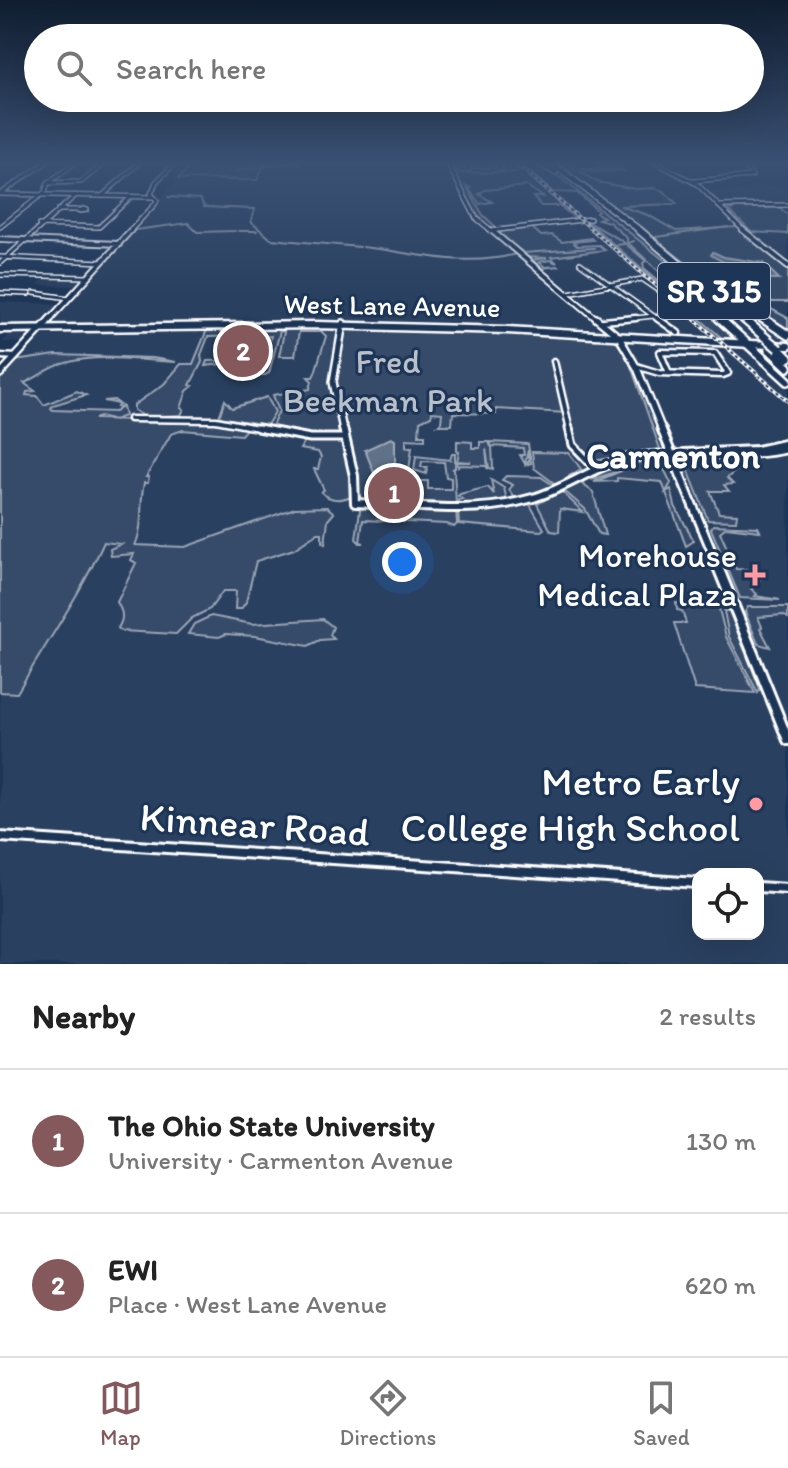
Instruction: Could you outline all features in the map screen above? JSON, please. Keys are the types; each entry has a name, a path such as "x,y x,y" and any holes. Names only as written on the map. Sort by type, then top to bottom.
{"highway":[{"name":"SR 315","path":"606,207 788,358"},
{"name":"SR 315","path":"608,207 660,246 762,338 788,367"},
{"path":"660,246 787,334"},
{"path":"675,264 730,329 738,343 788,381"}],"main road":[{"name":"West Lane Avenue","path":"0,329 343,324 788,344"}],"street":[{"path":"0,227 26,207"},
{"path":"0,260 25,242 39,225 62,207"},
{"path":"39,225 99,227 120,207"},
{"path":"0,374 152,207"},
{"path":"469,207 490,231 619,337 642,380 788,740"},
{"path":"720,207 761,247 788,266"},
{"path":"58,210 80,210"},
{"path":"490,231 590,219"},
{"path":"0,239 119,244"},
{"path":"7,257 102,262"},
{"path":"580,263 678,333"},
{"path":"0,275 88,277"},
{"path":"568,293 644,279 664,294"},
{"path":"0,293 69,298"},
{"path":"603,321 654,316"},
{"path":"343,324 333,380 356,482 355,503 465,507 497,504 548,493 596,469 631,457 740,456 788,446"},
{"path":"636,366 659,373 728,374 715,353 660,352 669,373"},
{"path":"0,357 15,358"},
{"path":"554,361 573,445 596,469"},
{"path":"642,380 659,373"},
{"path":"130,419 216,420 310,438 345,438"},
{"name":"Kinnear Road","path":"0,837 692,883"},
{"path":"764,887 788,889"}],"shaded area":[{"path":"152,207 788,207 788,964 0,964 0,374 27,343 2,342 15,329 0,328 0,302 63,304 79,286 37,285 47,276 88,277"},
{"path":"713,252 724,257 763,263 779,279 722,278 716,270 723,262 711,255"},
{"path":"391,438 395,440 395,465 383,484 379,485 365,450"}],"green space":[{"path":"472,207 478,207 497,228 490,228"},
{"path":"593,207 674,268 732,338 723,339 588,222 621,240 646,261 644,268 676,295 687,297 609,222 598,219 604,217 596,213 598,211"},
{"path":"614,207 648,215 676,231 737,227 788,268 788,302 758,302 788,318 788,334 713,284"},
{"path":"780,208 788,215 788,234 751,232 729,210"},
{"path":"530,226 541,236 552,235 562,242 591,238 593,240 573,242 577,246 599,245 605,250 551,257 557,263 550,260 539,262 545,267 559,266 542,268 532,260 547,258 528,257 497,232"},
{"path":"334,327 338,330 331,384 342,433 338,436 309,435 272,426 279,411 273,395 310,389 312,381 308,377 313,377 315,373 326,336 322,332 299,332 295,356 279,356 284,332 280,331 269,373 265,375 232,375 249,370 250,366 239,362 205,366 207,361 254,360 252,366 258,360 270,357 267,354 271,336 208,337 201,355 202,362 190,385 193,386 187,391 181,415 145,417 134,410 134,405 164,384 181,364 193,364 206,332 211,328"},
{"name":"Fred Beekman Park","path":"344,329 505,332 615,340 628,358 660,449 593,461 577,447 568,413 496,409 496,414 453,413 452,425 438,425 442,413 432,412 431,416 420,421 419,435 425,435 425,440 406,439 406,447 412,447 405,501 364,500 359,496 359,478 350,455 336,386 335,372"},
{"path":"56,355 153,358 176,362 107,358 79,360 48,370 24,383 35,391 26,395 37,396 44,405 77,391 86,395 53,405 53,410 115,412 121,408 117,407 119,404 104,401 114,400 123,407 125,416 115,419 221,422 248,427 241,435 183,430 171,434 146,477 149,477 148,483 144,483 140,531 135,545 185,547 295,508 327,507 334,513 328,520 325,544 322,533 318,533 294,549 256,561 246,602 241,609 235,609 236,591 223,591 210,609 192,618 176,634 121,631 118,628 122,614 117,602 136,563 131,560 134,554 111,556 110,549 121,544 104,542 74,600 17,693 0,692 0,377 15,361"},
{"path":"267,397 275,412 267,425 219,417 225,400 232,408"},
{"path":"306,439 342,442 352,478 351,496 335,499 321,492 324,490 314,469 318,469 321,457 318,452 300,449"},
{"path":"457,441 472,442 472,448 480,448 480,442 489,442 491,447 491,442 528,444 531,463 526,465 528,450 525,464 520,455 524,455 523,448 492,446 493,469 489,468 486,449 488,469 486,466 459,465 458,468 457,462 471,462 457,461"},
{"path":"532,452 569,453 581,469 558,486 534,468"},
{"path":"455,454 455,468 452,469 456,504 411,501 412,485 416,481 428,481 428,489 451,489 451,478 446,477 444,462 422,461 421,467 427,467 426,474 414,470 416,456 450,460"},
{"path":"735,459 740,462 742,470 738,469 727,478 733,484 724,485 729,491 710,491 719,513 737,514 736,521 708,520 687,467 693,460"},
{"path":"660,461 671,483 666,492 671,489 675,506 694,541 686,546 662,482 617,478 617,481 594,482 636,465 591,480 614,467"},
{"path":"506,476 541,477 556,487 515,498 509,490 513,485 502,480"},
{"path":"491,480 504,488 507,500 458,505 458,500 462,499 458,496 460,494 488,487 494,494"},
{"path":"578,481 593,492 605,535 599,534 585,509 563,490"},
{"path":"561,491 583,512 560,509 559,532 551,531 537,504"},
{"path":"529,503 544,529 541,531 459,524 458,510"},
{"path":"368,506 456,509 457,524 454,527 447,524 363,520 360,542 364,543 360,543 356,539 360,510"},
{"path":"713,525 758,527 760,531 726,527 720,532 736,569 751,570 753,575 763,576 751,589 757,594 755,596 780,600 740,598 711,529"},
{"path":"676,603 718,605 726,637 755,693 695,689 674,623 686,623"},
{"path":"748,607 788,607 788,618 783,615 758,617 770,647 758,644 745,612"},
{"path":"724,611 729,611 760,689 758,693 729,637"},
{"path":"211,616 252,624 323,619 333,627 330,635 334,639 320,640 308,646 255,636 188,634 194,624"}],"waterway":[{"path":"204,207 255,209 251,222 271,239 360,247"},
{"path":"135,230 188,223 197,232 235,231"},
{"path":"656,237 728,227"},
{"path":"238,231 257,231"},
{"path":"628,243 634,241"},
{"path":"615,245 624,244"},
{"path":"363,247 458,260 516,254"},
{"path":"523,253 594,248"}],"railway":[{"path":"566,207 788,401"}],"place":[{"name":"EWI","path":"243,351"},
{"name":"The Ohio State University","path":"394,493"},
{"name":"Morehouse Medical Plaza","path":"755,575"},
{"name":"Metro Early College High School","path":"756,804"}],"district":[{"name":"Carmenton","path":"673,455"}]}
